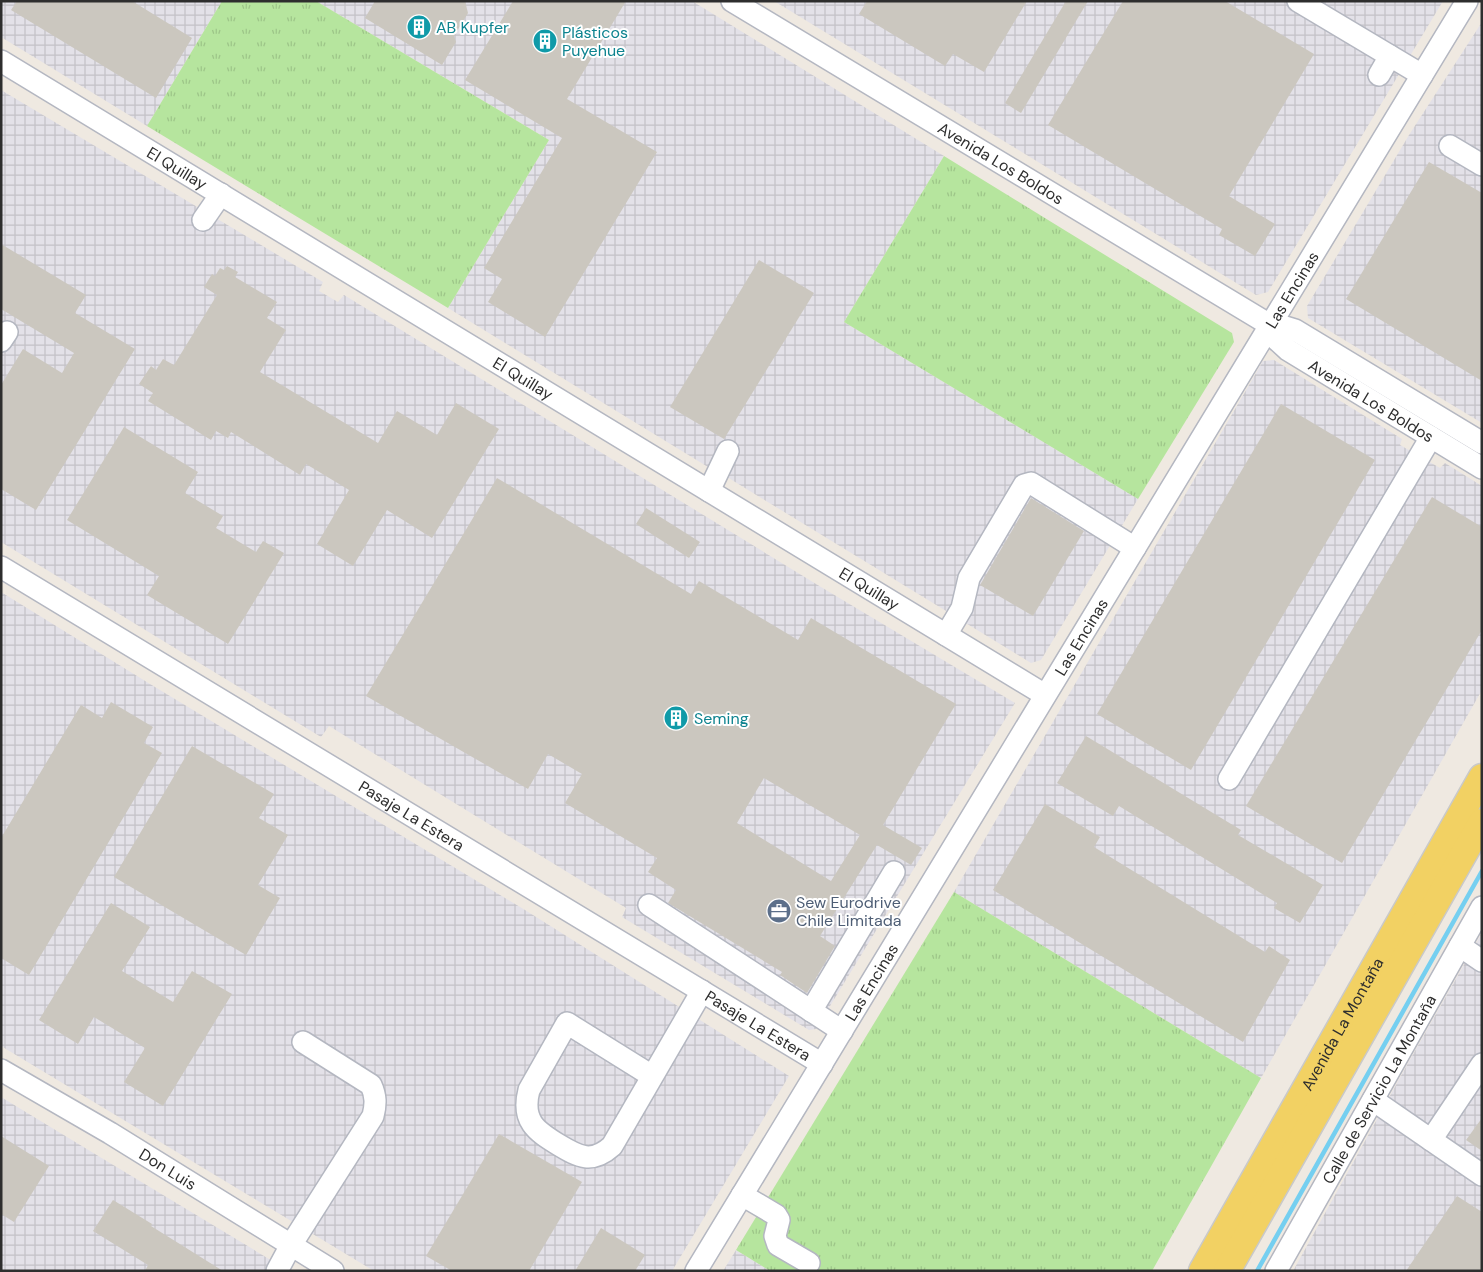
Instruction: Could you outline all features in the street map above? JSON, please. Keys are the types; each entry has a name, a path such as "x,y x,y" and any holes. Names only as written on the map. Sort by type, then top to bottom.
{"main road":[{"name":"Avenida La Montaña","path":"1202,1271 1482,777"},
{"name":"Avenida La Montaña","path":"1227,1271 1482,822"}],"street":[{"name":"Avenida Los Boldos","path":"732,1 1270,326 1282,326 1295,330 1482,443"},
{"path":"1298,1 1422,75"},
{"name":"Las Encinas","path":"696,1271 1467,1"},
{"path":"1379,74 1390,56"},
{"name":"El Quillay","path":"1,61 1045,695"},
{"path":"1450,146 1482,165"},
{"path":"203,220 221,194"},
{"name":"Avenida Los Boldos","path":"1270,326 1277,340 1288,350 1482,468"},
{"path":"1230,779 1431,437"},
{"path":"709,491 728,451"},
{"path":"946,635 962,608 969,578 1024,485 1031,483 1135,548"},
{"name":"Pasaje La Estera","path":"1,567 822,1064"},
{"path":"811,1011 894,872"},
{"path":"649,905 842,1031"},
{"name":"Calle de Servicio La Montaña","path":"1276,1271 1482,907"},
{"path":"1460,946 1482,961"},
{"path":"652,1076 567,1024 529,1090 527,1099 529,1117 540,1134 578,1156 593,1157 612,1146 702,991"},
{"path":"277,1271 290,1245 373,1116 376,1103 375,1093 371,1085 303,1042"},
{"path":"1431,1140 1482,1064"},
{"name":"Don Luis","path":"1,1070 118,1138 333,1271"},
{"path":"1373,1100 1482,1174"},
{"path":"742,1195 776,1214 779,1220 775,1236 778,1245 809,1263"}],"shaded area":[{"path":"1,1 222,1 147,126 1,37"},
{"path":"316,1 692,1 944,156 844,322 1138,499 1041,660 1031,663 727,477 713,462 708,467 448,308 549,140"},
{"path":"774,1 1443,1 1268,292 1256,295"},
{"path":"1482,22 1482,423 1308,318 1307,306 1409,135"},
{"path":"1,90 323,282 319,291 338,302 344,295 821,587 1015,703 816,1029 809,1030 622,917 626,908 329,726 321,737 1,542"},
{"path":"1274,360 1402,439 1400,445 1440,468 1445,463 1482,486 1482,690 1261,1078 954,892 1263,361"},
{"path":"1,592 525,910 789,1076 672,1271 374,1271 1,1046"},
{"path":"1482,933 1482,1271 1293,1271 1407,1065"},
{"path":"1,1097 95,1154 289,1271 1,1271"},
{"path":"736,1250 770,1271 723,1271"}],"green space":[{"path":"222,1 316,1 549,140 448,308 147,126"},
{"path":"944,156 1232,333 1234,342 1138,499 844,322"},
{"path":"954,892 1261,1078 1152,1271 770,1271 736,1250"}],"building":[{"path":"17,1 132,1 192,38 156,98 11,10"},
{"name":"AB Kupfer","path":"375,1 465,1 468,13 454,36 456,42 442,65 365,18"},
{"path":"513,1 626,1 567,99 657,152 545,337 488,302 502,279 484,268 562,138 465,80"},
{"path":"867,1 1027,1 984,72 953,54 945,66 859,14"},
{"path":"1066,1 1088,1 1021,113 1005,103"},
{"path":"1123,1 1225,1 1314,54 1229,196 1275,224 1255,256 1219,235 1222,229 1048,125"},
{"path":"1429,162 1482,193 1482,381 1346,299"},
{"path":"1,244 86,295 75,313 135,349 36,510 1,489 1,385 23,349 62,373 74,353 1,309"},
{"path":"759,260 814,293 724,439 670,407"},
{"path":"227,266 238,272 235,277 277,302 267,318 286,330 260,372 378,443 397,411 437,435 456,403 499,429 432,538 387,510 353,566 317,544 349,490 306,464 300,475 231,432 228,438 216,431 211,440 148,401 153,393 139,384 151,366 156,370 163,359 174,365 217,295 204,287 212,274 215,276 220,268 224,270"},
{"path":"1281,404 1375,460 1191,770 1097,714"},
{"path":"124,427 198,472 185,493 223,516 216,528 256,552 263,541 284,553 228,644 147,595 159,576 67,520"},
{"path":"497,478 691,594 699,581 798,640 811,618 956,704 883,825 922,848 911,865 877,845 820,936 835,946 807,993 780,975 782,972 668,903 676,890 648,872 657,858 565,803 582,774 548,754 528,789 366,696","holes":["764,778 860,835 831,881 737,823"]},
{"path":"1432,497 1482,527 1482,630 1342,863 1246,806"},
{"path":"1031,498 1084,531 1033,616 980,585"},
{"path":"646,508 700,542 689,558 636,524"},
{"path":"111,702 153,727 144,743 162,753 29,975 1,958 1,838 81,705 102,718"},
{"path":"1086,736 1241,830 1238,835 1323,885 1300,923 1274,908 1277,903 1119,806 1113,816 1057,783"},
{"path":"192,746 274,794 259,818 288,835 258,885 280,898 246,955 114,877"},
{"path":"1045,804 1100,837 1094,847 1265,952 1269,946 1290,960 1243,1042 993,890"},
{"path":"111,903 150,927 122,971 173,1002 192,971 232,994 163,1106 124,1082 145,1048 94,1017 78,1044 39,1020"},
{"path":"1482,1118 1482,1151 1466,1140"},
{"path":"499,1134 582,1182 529,1271 452,1271 426,1256"},
{"path":"1,1136 49,1166 14,1222 1,1214"},
{"path":"1457,1196 1482,1212 1482,1271 1406,1271"},
{"path":"113,1200 223,1271 145,1271 148,1265 93,1231"},
{"path":"601,1228 645,1255 635,1271 575,1271"}],"waterway":[{"path":"1257,1271 1482,871"}],"place":[{"name":"AB Kupfer","path":"419,27"},
{"name":"Plásticos Puyehue","path":"545,41"},
{"name":"Seming","path":"676,718"},
{"name":"Sew Eurodrive Chile Limitada","path":"779,911"}]}
